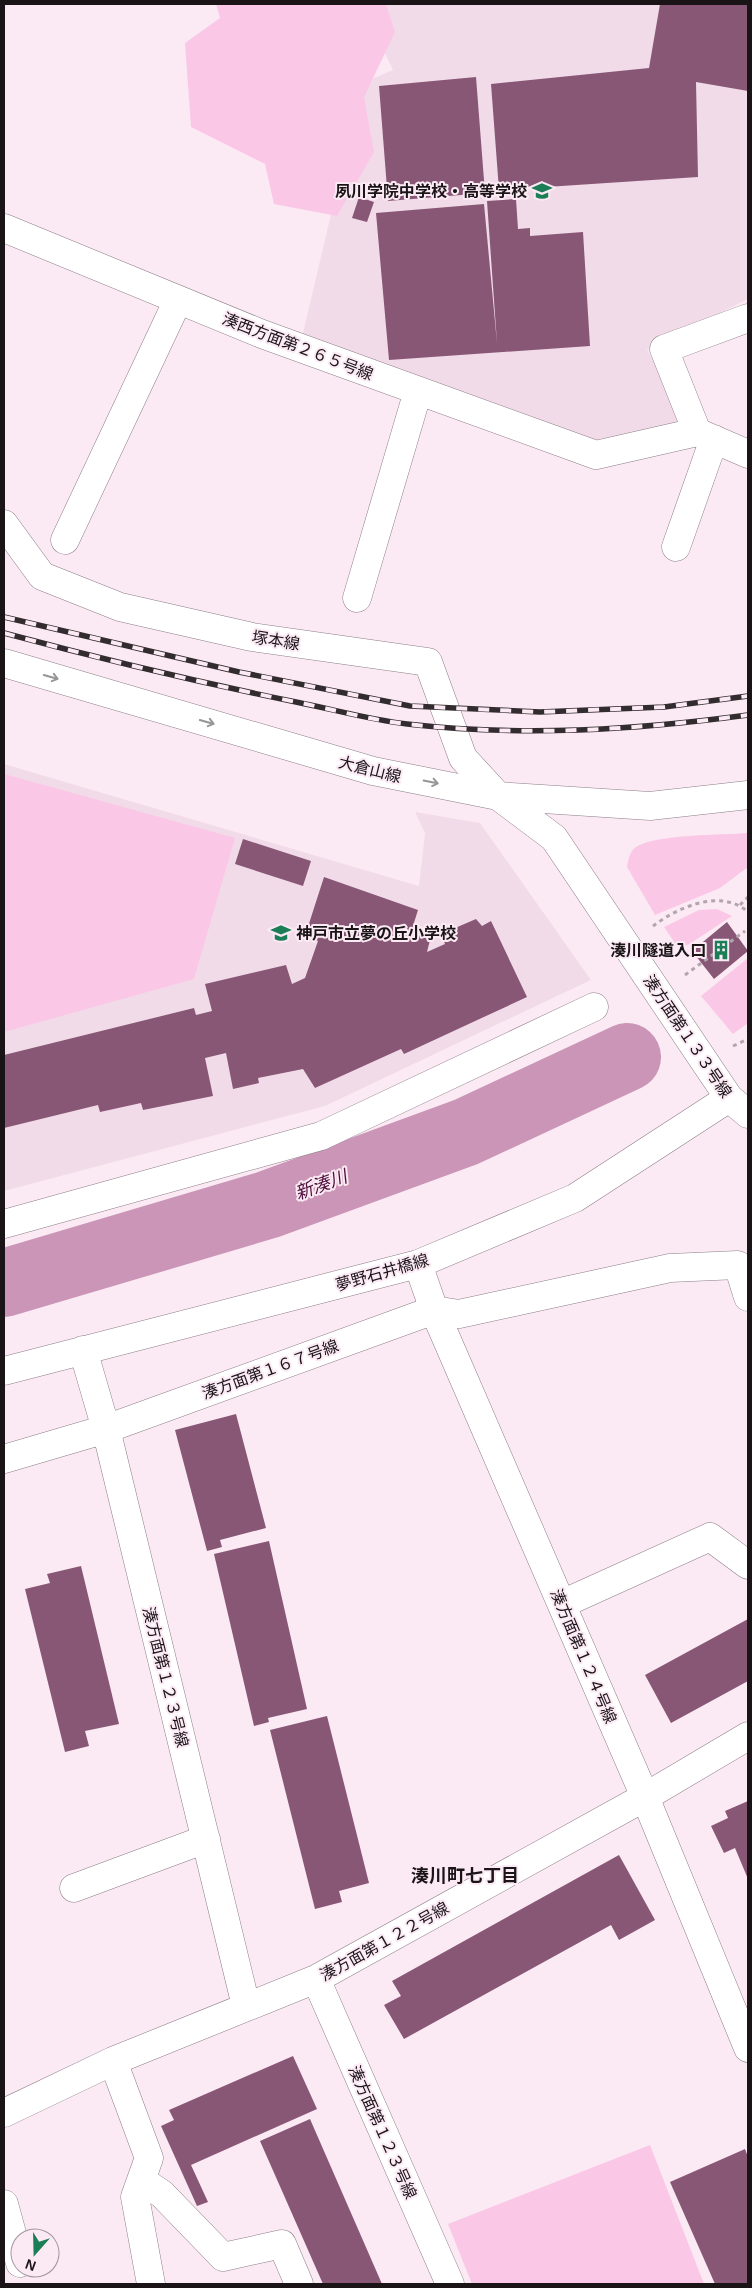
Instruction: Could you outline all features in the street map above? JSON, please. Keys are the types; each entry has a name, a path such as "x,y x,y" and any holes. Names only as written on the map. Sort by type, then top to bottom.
{"street":[{"name":"湊西方面第２６５号線","path":"4,228 262,334 596,455 705,435"},
{"path":"65,540 178,300"},
{"path":"676,547 705,435 664,349 748,318"},
{"path":"357,598 418,391"},
{"path":"705,435 748,454"},
{"name":"塚本線","path":"4,524 42,576 120,607 252,637 428,662 463,758 498,796"},
{"name":"大倉山線","path":"4,663 372,771 498,796 650,806 748,795"},
{"name":"湊方面第１３３号線","path":"498,796 554,838 742,1108"},
{"path":"4,1224 321,1136 594,1007"},
{"name":"夢野石井橋線","path":"4,1371 418,1264 575,1198 742,1108"},
{"name":"湊方面第１２４号線","path":"418,1264 434,1310 645,1797 748,2048"},
{"path":"434,1310 459,1314 670,1268 738,1265 748,1297"},
{"name":"湊方面第１６７号線","path":"4,1459 106,1429 434,1310"},
{"name":"湊方面第１２３号線","path":"83,1350 106,1429 246,2006"},
{"path":"562,1604 710,1537 748,1565"},
{"name":"湊方面第１２２号線","path":"4,2113 113,2061 316,1979 645,1797 748,1736"},
{"path":"74,1888 206,1839"},
{"name":"湊方面第１２３号線","path":"316,1979 450,2284"},
{"path":"113,2061 149,2158 135,2197 151,2284"},
{"path":"141,2180 162,2194 223,2256 282,2244 299,2284"},
{"path":"4,2204 11,2228"}],"path":[{"path":"740,905 748,897"},
{"path":"651,928 666,916 689,906 717,900 740,905 748,912"},
{"path":"678,980 745,932"},
{"path":"729,1045 735,1046 748,1039"}],"shaded area":[{"path":"216,4 386,4 395,32 364,97 374,152 337,216 274,204 265,164 191,127 185,43 220,18"},
{"name":"夙川学院中学校・高等学校","path":"361,4 748,4 748,299 647,349 683,423 584,442 302,337 362,83 393,70"},
{"name":"神戸市立夢の丘小学校","path":"4,764 419,886 425,833 415,812 480,823 591,980 325,1106 4,1191"},
{"path":"4,774 235,838 194,979 4,1032"},
{"path":"748,833 748,867 720,888 655,915 627,867 632,851 646,843 674,837"},
{"path":"717,909 732,916 688,945 677,946 664,927 699,910"},
{"path":"748,958 748,1023 733,1034 701,996"},
{"path":"650,2145 704,2284 472,2284 448,2224"}],"building":[{"path":"660,4 748,4 748,91 696,82 698,177 499,190 491,84 649,68"},
{"path":"476,77 485,193 388,201 379,86"},
{"path":"359,197 374,202 367,222 352,218"},
{"path":"516,199 518,229 530,228 530,236 583,232 590,346 389,360 376,213 484,204 497,343 487,201"},
{"path":"243,839 311,861 303,886 235,864"},
{"path":"324,877 418,910 412,929 431,936 427,952 445,944 441,934 476,919 482,926 491,921 527,997 404,1054 401,1049 315,1088 303,1069 258,1078 259,1083 233,1089 226,1053 205,1058 213,1096 143,1110 141,1103 100,1112 98,1105 4,1128 4,1055 194,1008 196,1015 212,1011 205,984 286,965 292,984 305,978 318,941 305,936"},
{"name":"湊川隧道入口","path":"727,922 748,951 714,979 692,951"},
{"path":"236,1414 266,1528 220,1540 222,1547 207,1551 175,1430"},
{"path":"269,1541 307,1709 268,1718 269,1722 254,1726 214,1554"},
{"path":"81,1566 119,1724 85,1731 89,1746 65,1752 25,1589 50,1583 47,1574"},
{"path":"748,1619 748,1681 671,1723 645,1675"},
{"path":"327,1716 369,1883 339,1891 342,1902 315,1909 270,1730"},
{"path":"748,1801 748,1879 735,1848 724,1853 711,1826 728,1818 725,1811"},
{"path":"619,1855 655,1920 619,1940 611,1925 404,2039 384,2005 401,1996 392,1981"},
{"path":"293,2056 317,2109 191,2165 208,2202 197,2206 161,2126 174,2120 169,2110"},
{"path":"310,2119 382,2284 323,2284 260,2141"},
{"path":"745,2149 748,2157 748,2284 715,2284 670,2182"}],"waterway":[{"name":"新湊川","path":"4,1283 267,1205 466,1132 627,1057"}],"railway":[{"path":"4,617 239,672 410,706 540,712 664,707 748,696"},
{"path":"4,633 186,678 365,717 407,724 493,730 578,730 663,725 748,715"}],"place":[{"name":"夙川学院中学校・高等学校","path":"542,191"},
{"name":"神戸市立夢の丘小学校","path":"281,933"},
{"name":"湊川隧道入口","path":"721,950"}],"district":[{"name":"湊川町七丁目","path":"465,1876"}]}
